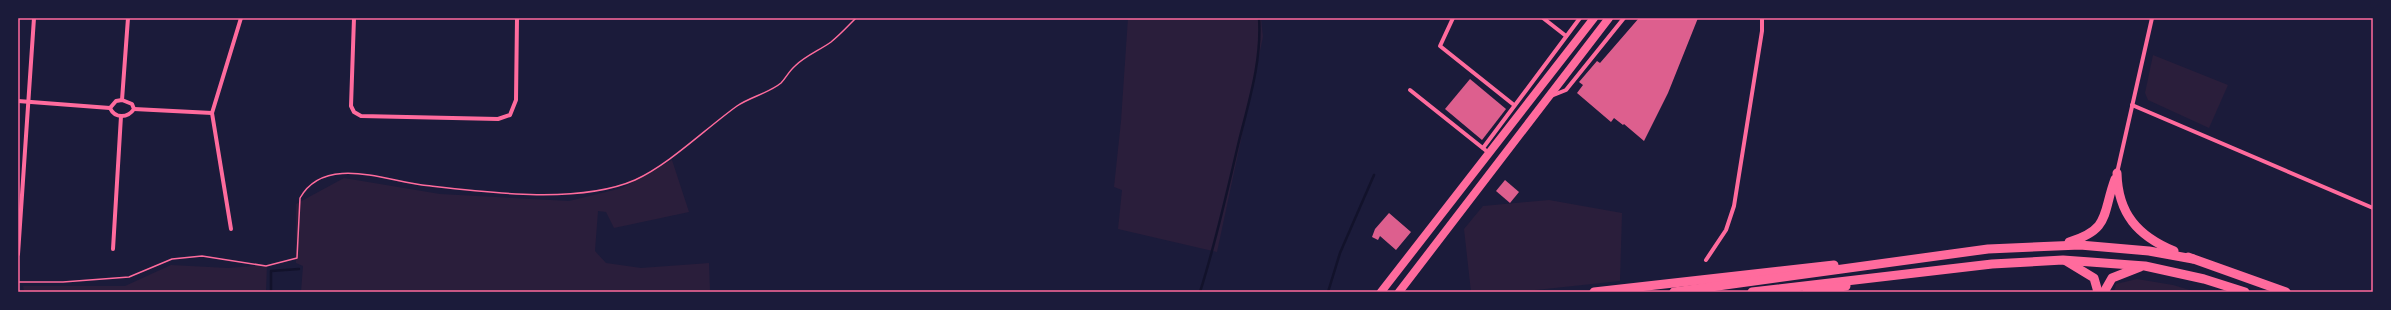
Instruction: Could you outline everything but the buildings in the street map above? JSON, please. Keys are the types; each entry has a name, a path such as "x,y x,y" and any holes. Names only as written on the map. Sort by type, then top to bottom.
{"highway":[{"path":"2063,244 2087,236 2099,228 2104,217 2117,174"},
{"path":"2117,174 2118,197 2124,211 2134,225 2148,237 2164,247 2193,259 2258,280 2286,292"},
{"path":"1674,292 1815,274 1867,264 1988,249 2063,244 2123,248 2193,259"},
{"path":"2063,260 2089,274 2097,282 2098,292"},
{"path":"1808,292 1864,283 1882,278 1992,264 2063,260 2145,266 2204,279 2246,292"},
{"path":"1594,292 1815,266 1867,264"},
{"path":"2104,292 2112,278 2119,274 2145,266"},
{"path":"1752,292 1863,277 1882,278"}],"main road":[{"path":"1381,292 1486,150 1594,18"},
{"path":"1399,292 1609,18"}],"street":[{"path":"18,254 34,18"},
{"path":"122,100 128,18"},
{"path":"231,229 212,113 241,18"},
{"path":"354,18 351,106 354,112 361,116 498,120 510,114 516,100 517,18"},
{"path":"1453,18 1440,46 1514,105"},
{"path":"1543,18 1566,36"},
{"path":"1410,90 1486,150 1514,105 1580,18"},
{"path":"1547,98 1566,90 1624,18"},
{"path":"1706,260 1726,230 1734,206 1762,31 1762,18"},
{"path":"2117,174 2152,18"},
{"path":"110,108 116,101 122,100 132,104 134,109"},
{"path":"18,101 110,108"},
{"path":"2132,105 2373,208"},
{"path":"110,108 115,115 121,116 126,116 134,109 212,113"},
{"path":"113,249 121,116"}],"path":[{"path":"18,282 63,282 129,277 172,259 202,256 266,266 297,258 300,198 303,193 322,178 332,174 366,175 467,190 544,195 600,189 622,184 647,173 738,105 780,83 795,65 832,42 856,18"}],"shaded area":[{"path":"1128,18 1261,18 1263,37 1217,252 1118,229 1122,190 1114,187 1121,121"},
{"path":"2153,55 2228,85 2209,128 2148,100 2145,93"},
{"path":"672,160 689,212 614,228 606,212 598,211 595,251 606,263 641,268 709,263 710,292 301,292 303,266 296,263 296,204 344,178 440,194 569,201 622,188"},
{"path":"1549,200 1622,213 1620,281 1516,292 1471,292 1464,229 1483,206"},
{"path":"171,265 228,268 267,265 266,292 24,292 23,286 125,286"},
{"path":"2137,279 2173,285 2196,292 2114,292 2116,284"}],"waterway":[{"path":"1200,292 1221,217 1251,96 1259,49 1259,18"},
{"path":"1328,292 1340,253 1374,175"},
{"path":"271,292 271,271 299,269"}]}
